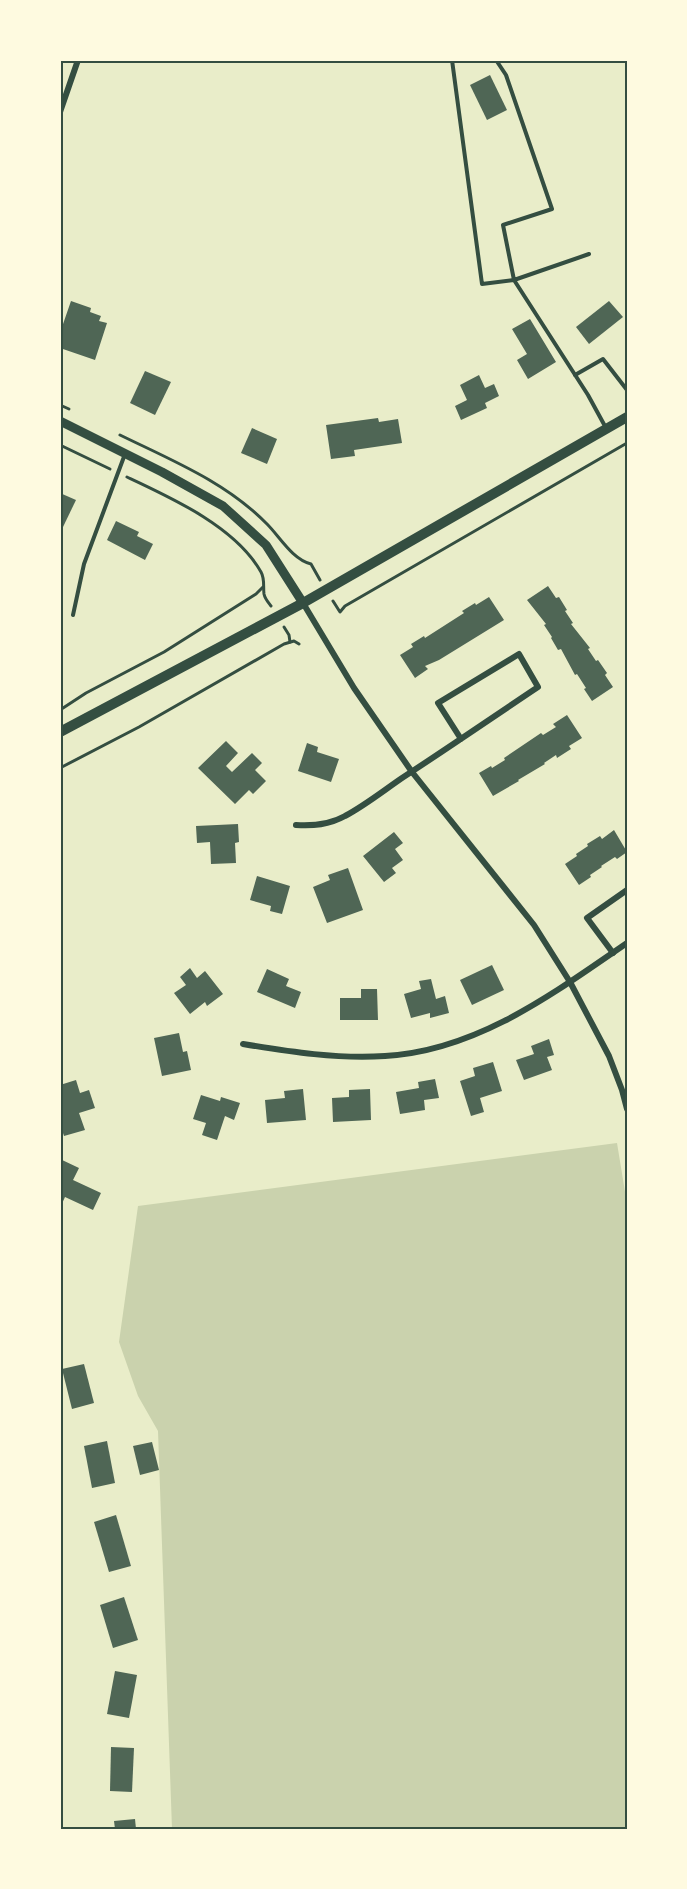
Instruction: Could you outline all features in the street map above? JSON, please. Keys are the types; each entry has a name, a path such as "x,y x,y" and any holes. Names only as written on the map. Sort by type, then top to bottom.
{"main road":[{"path":"60,732 303,603 627,417"}],"street":[{"path":"60,112 78,60"},
{"path":"60,421 223,506 266,545 354,688 412,772 534,925 570,982 609,1056 627,1109"},
{"path":"296,825 316,826 344,817 412,772 461,739 538,687 519,654 438,703 461,739"},
{"path":"613,953 587,918 627,890"},
{"path":"243,1044 306,1054 347,1057 387,1056 423,1051 485,1031 526,1010 627,943"}],"lane":[{"path":"452,60 482,284 514,280 589,254"},
{"path":"496,60 506,75 552,210 503,225 514,280 575,375 606,429"},
{"path":"575,375 603,359 627,390"},
{"path":"73,615 84,564 125,453"}],"path":[{"path":"340,612 345,606 627,443"},
{"path":"60,445 117,471 195,512 228,535 261,571 265,597 289,635 290,642"},
{"path":"60,710 86,693 164,652 264,587"},
{"path":"60,768 139,728 290,642 294,641 299,644"}],"green space":[{"path":"617,1143 627,1204 627,1829 172,1829 158,1431 138,1396 119,1342 138,1206"}],"building":[{"path":"490,75 507,110 487,120 470,85"},
{"path":"71,301 91,308 90,312 101,316 99,321 107,323 95,360 60,348 60,326 62,327"},
{"path":"609,301 623,317 589,344 576,327"},
{"path":"530,319 556,362 528,379 517,360 527,354 512,329"},
{"path":"145,371 171,382 155,415 130,403"},
{"path":"479,375 485,388 494,384 499,396 485,403 487,408 461,420 455,406 467,400 460,385"},
{"path":"378,418 379,422 398,419 402,443 354,450 355,456 331,459 326,425"},
{"path":"252,428 277,439 267,464 241,453"},
{"path":"60,493 76,500 63,527 60,526"},
{"path":"116,521 139,532 137,536 153,544 145,560 107,540"},
{"path":"548,586 556,598 559,597 573,623 571,624 607,673 605,675 613,687 592,701 561,649 558,650 544,625 546,624 527,600"},
{"path":"489,597 504,620 439,660 425,666 428,669 415,678 400,655 413,647 411,644 424,636 425,638 464,613 462,611 475,603 476,605"},
{"path":"567,715 582,738 569,746 571,749 557,758 556,755 493,796 479,773 505,760 504,758 541,733 543,735 556,727 553,724"},
{"path":"226,741 238,753 226,766 232,772 252,753 262,763 255,770 266,781 253,794 249,790 235,804 198,768"},
{"path":"307,743 318,747 317,752 339,759 331,782 298,771"},
{"path":"238,824 239,842 235,843 236,863 211,864 210,842 197,843 196,826"},
{"path":"614,830 627,852 601,866 579,885 565,864 588,846 587,844 600,836 602,839"},
{"path":"394,832 403,843 395,849 403,860 392,868 396,873 384,882 363,856"},
{"path":"348,868 363,910 327,923 313,887 330,880 328,875"},
{"path":"257,876 290,886 282,914 270,911 271,906 250,900"},
{"path":"492,965 504,990 472,1005 460,980"},
{"path":"190,968 197,978 205,971 223,994 207,1006 205,1002 190,1014 174,993 186,985 180,977"},
{"path":"267,969 289,979 286,986 301,992 295,1008 257,992"},
{"path":"431,979 436,999 445,996 449,1013 430,1018 430,1013 411,1018 404,994 421,989 419,981"},
{"path":"361,989 377,989 378,1020 340,1020 340,998 361,998"},
{"path":"179,1033 183,1052 187,1051 191,1070 162,1076 154,1038"},
{"path":"549,1039 554,1055 547,1057 552,1070 524,1080 516,1060 534,1054 531,1046"},
{"path":"493,1062 502,1091 480,1098 484,1112 471,1116 460,1081 475,1076 473,1068"},
{"path":"435,1079 439,1098 424,1100 425,1110 400,1114 396,1092 419,1088 418,1082"},
{"path":"76,1080 80,1093 89,1090 95,1108 79,1113 85,1130 64,1136 60,1124 60,1085"},
{"path":"303,1089 306,1120 267,1123 265,1100 285,1098 284,1091"},
{"path":"370,1089 371,1120 333,1122 332,1098 349,1097 349,1090"},
{"path":"201,1095 220,1101 221,1097 240,1103 234,1120 225,1116 217,1140 202,1135 206,1123 193,1119"},
{"path":"60,1159 79,1168 73,1180 101,1193 93,1210 65,1197 60,1208"},
{"path":"84,1364 94,1403 72,1409 62,1369"},
{"path":"107,1441 115,1483 92,1488 84,1446"},
{"path":"152,1442 159,1470 140,1475 133,1446"},
{"path":"116,1515 131,1566 109,1572 94,1522"},
{"path":"124,1597 138,1640 113,1648 100,1605"},
{"path":"115,1671 137,1675 129,1718 107,1714"},
{"path":"111,1747 134,1748 132,1792 110,1791"},
{"path":"135,1819 136,1829 115,1829 114,1821"}]}
